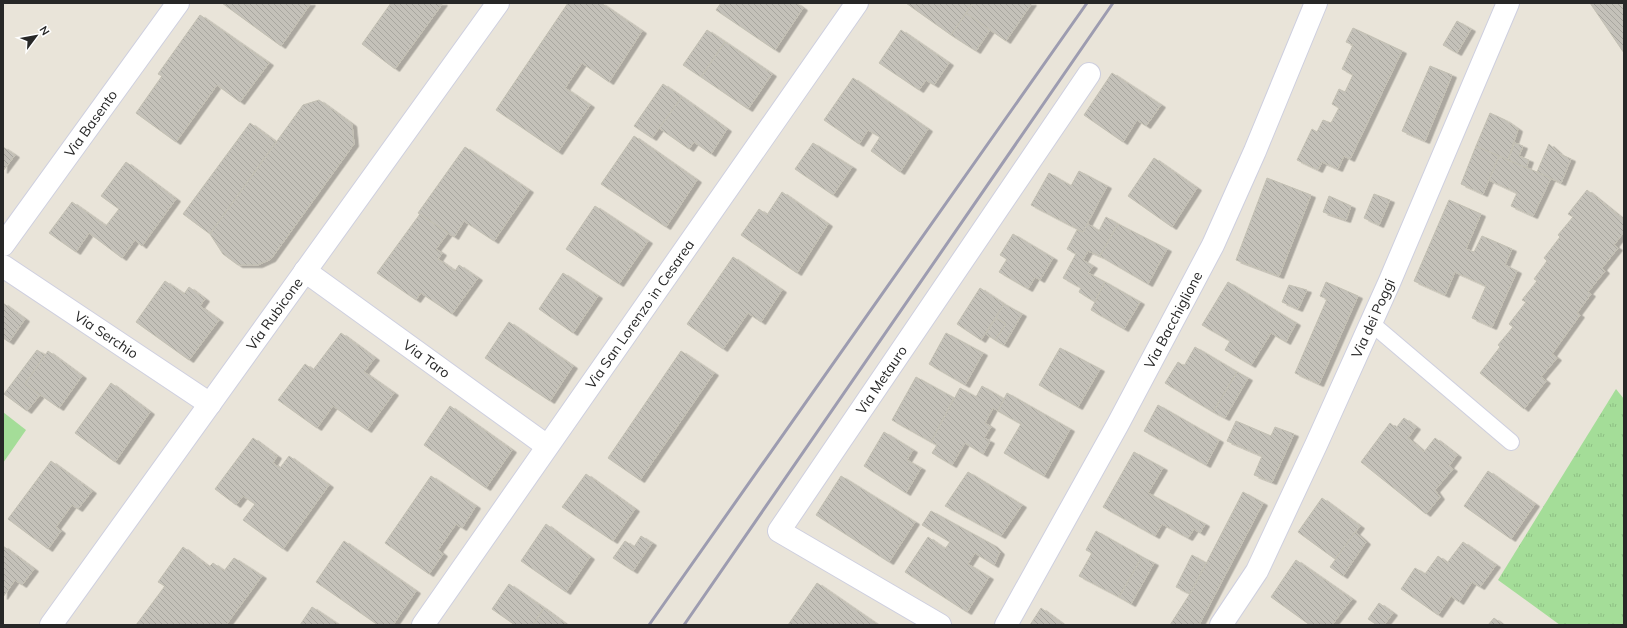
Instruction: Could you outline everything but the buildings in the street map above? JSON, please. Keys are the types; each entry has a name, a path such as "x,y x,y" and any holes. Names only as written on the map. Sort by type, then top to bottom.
{"street":[{"name":"Via Basento","path":"3,245 178,3"},
{"name":"Via Rubicone","path":"51,625 498,3"},
{"name":"Via San Lorenzo in Cesarea","path":"423,625 857,3"},
{"name":"Via Bacchiglione","path":"1006,625 1118,424 1213,245 1256,151 1316,3"},
{"name":"Via dei Poggi","path":"1221,625 1257,571 1371,323 1508,3"},
{"name":"Via Metauro","path":"940,625 779,531 1089,74"},
{"name":"Via Serchio","path":"3,266 210,404"},
{"name":"Via Taro","path":"305,271 547,446"}],"lane":[{"path":"1371,323 1510,442"}],"green space":[{"path":"1616,389 1624,399 1624,625 1560,625 1498,580"},
{"path":"3,412 26,430 3,463"}],"railway":[{"path":"649,625 1087,3"},
{"path":"684,625 1113,3"}]}
